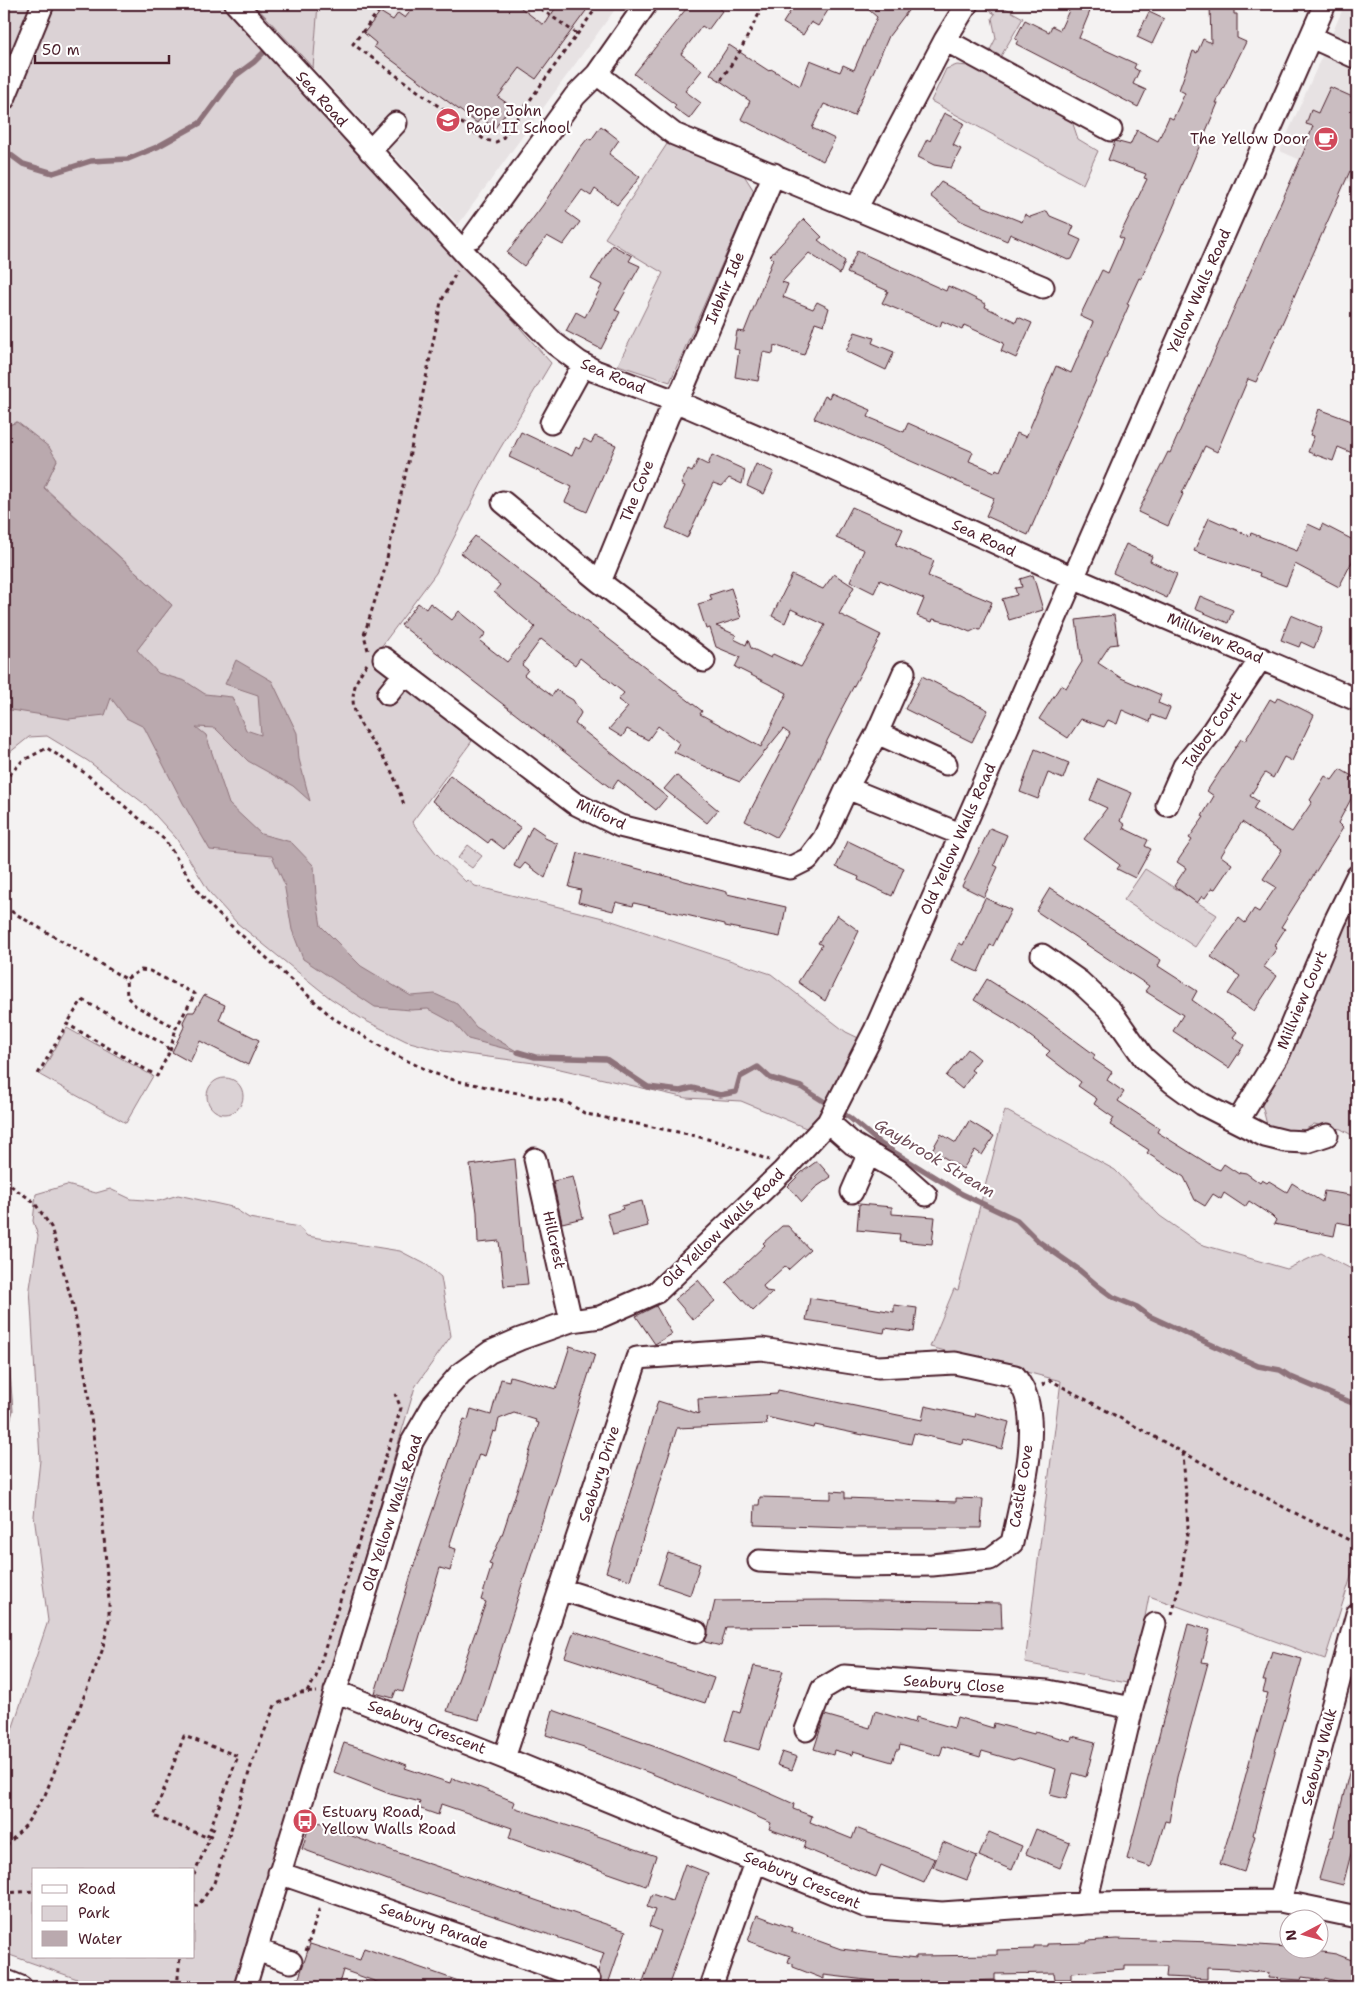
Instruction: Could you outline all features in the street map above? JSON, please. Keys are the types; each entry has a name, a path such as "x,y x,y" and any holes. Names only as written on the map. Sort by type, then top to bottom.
{"street":[{"path":"4,99 43,4"},
{"name":"Sea Road","path":"236,4 470,259 555,344 583,365 613,379 675,401 829,466 1073,578"},
{"path":"473,237 575,96 597,74 646,4"},
{"path":"856,210 945,40 967,4"},
{"name":"Yellow Walls Road","path":"1073,578 1325,4"},
{"path":"1310,38 1357,58"},
{"path":"945,40 1111,130"},
{"path":"597,74 674,134 1043,287"},
{"path":"370,151 396,124"},
{"name":"Inbhir Ide","path":"675,401 774,174"},
{"path":"551,423 583,365"},
{"name":"The Cove","path":"600,582 675,401"},
{"path":"504,502 600,582 704,661"},
{"name":"Millview Road","path":"1073,578 1357,700"},
{"name":"Old Yellow Walls Road","path":"244,1987 257,1950 412,1442 434,1404 461,1373 490,1352 571,1321 600,1317 657,1292 783,1171 828,1121 875,1030 1073,578"},
{"name":"Milford","path":"379,657 404,673 574,803 620,826 790,868 808,859 824,838 847,788 877,733 904,672"},
{"name":"Talbot Court","path":"1167,805 1184,766 1213,730 1261,658"},
{"path":"388,694 404,673"},
{"path":"877,733 946,764"},
{"path":"847,788 960,834"},
{"name":"Millview Court","path":"1238,1121 1279,1054 1332,929 1357,876"},
{"path":"1042,955 1079,981 1111,1011 1144,1058 1173,1083 1202,1104 1265,1136 1285,1141 1306,1142 1326,1135"},
{"path":"828,1121 853,1144 898,1171 926,1195"},
{"path":"852,1192 869,1153"},
{"name":"Hillcrest","path":"535,1159 571,1321"},
{"name":"Castle Cove","path":"637,1358 762,1349 878,1367 955,1363 1015,1376 1026,1394 1030,1412 1028,1461 1012,1542 990,1559 932,1565 854,1566 759,1561"},
{"name":"Seabury Drive","path":"504,1758 637,1358"},
{"path":"560,1590 696,1632"},
{"name":"Seabury Walk","path":"1280,1901 1357,1614"},
{"path":"1086,1903 1132,1708 1155,1624"},
{"name":"Seabury Close","path":"806,1730 822,1689 844,1676 1048,1691 1132,1708"},
{"name":"Seabury Crescent","path":"335,1691 756,1860 867,1907 942,1913 1086,1903 1280,1901 1357,1917"},
{"path":"711,1987 756,1860"},
{"name":"Seabury Parade","path":"280,1873 589,1980"},
{"path":"257,1950 298,1964"},
{"path":"4,1980 21,1987"}],"path":[{"path":"384,4 353,44 484,140 496,142 502,139 599,4"},
{"path":"534,4 577,34"},
{"path":"721,80 740,51 764,4"},
{"path":"404,807 387,763 354,714 352,697 359,674 379,657 365,645 364,635 384,572 441,302 456,272 470,259"},
{"path":"4,781 22,761 46,748 85,772 165,840 199,893 216,912 333,1018 395,1055 457,1081 568,1103 586,1114 723,1143 774,1162 783,1171"},
{"path":"4,907 126,979"},
{"path":"67,1024 157,1076 170,1052 176,1028 195,994 150,971 141,970 126,979"},
{"path":"126,979 127,996 136,1006 176,1028"},
{"path":"38,1074 82,1000 164,1044 170,1052"},
{"path":"4,1181 34,1202 52,1227 74,1309 87,1385 100,1488 109,1620 102,1651 45,1795 25,1826 4,1848"},
{"path":"1026,1394 1050,1380 1357,1544"},
{"path":"307,1692 316,1677 401,1408 395,1394"},
{"path":"1155,1624 1171,1619 1181,1578 1188,1527 1183,1452"},
{"path":"195,1906 198,1906 214,1883 252,1763 275,1705 286,1698 307,1692 335,1691"},
{"path":"195,1872 238,1756 184,1736 154,1816 208,1837"},
{"path":"208,1837 215,1826"},
{"path":"295,1987 298,1964 325,1888"},
{"path":"4,1893 32,1891"},
{"path":"176,1987 180,1958"}],"shaded area":[{"name":"Pope John Paul II School","path":"318,4 619,4 458,225 313,68"},
{"path":"1345,4 1357,4 1357,185 1280,151"}],"green space":[{"path":"4,4 223,4 459,259 551,363 495,457 436,573 372,659 472,741 412,822 436,853 466,882 468,880 475,886 603,918 771,974 846,1032 869,1043 818,1133 741,1101 686,1098 534,1063 443,1051 406,1041 362,1019 330,998 237,923 210,893 176,838 146,805 88,761 47,736 29,737 4,757 4,709 110,698 136,651 172,605 44,487 57,460 17,422 4,427"},
{"path":"254,4 318,4 313,68"},
{"path":"984,4 998,4 1023,18 1001,56 990,50 996,38 992,18 995,14 982,6"},
{"path":"971,63 1071,118 1078,139 1098,151 1083,184 931,101 946,69 957,65 968,66"},
{"path":"669,141 742,172 754,191 670,382 618,365 663,273 605,238"},
{"path":"468,845 482,856 472,868 458,858"},
{"path":"1145,869 1217,915 1195,947 1124,900"},
{"path":"1351,908 1357,912 1357,1138 1341,1129 1314,1124 1296,1132 1267,1125 1262,1105 1287,1058"},
{"path":"67,1028 153,1076 126,1123 40,1075"},
{"path":"225,1078 232,1079 238,1083 242,1089 242,1103 238,1109 232,1113 225,1114 218,1113 212,1109 208,1103 207,1096 208,1089 212,1083 218,1079"},
{"path":"1005,1110 1115,1170 1160,1216 1200,1244 1287,1269 1321,1253 1357,1272 1357,1568 1354,1567 1325,1659 1149,1596 1132,1684 1025,1663 1061,1381 930,1347 954,1289 958,1290"},
{"path":"67,1185 96,1193 110,1189 131,1199 159,1201 178,1195 232,1207 249,1218 299,1227 307,1236 400,1251 427,1265 441,1277 451,1336 415,1387 236,1987 100,1987 4,1953 4,1754 48,1621 34,1516 40,1460 30,1288 38,1236 33,1221 36,1194"}],"water":[{"path":"17,422 49,447 57,460 44,488 172,605 137,650 158,673 185,681 205,694 232,697 246,730 261,735 258,695 225,684 236,660 272,681 297,733 299,759 310,801 293,786 248,761 215,728 196,727 206,735 229,804 261,834 291,842 314,866 321,926 361,966 411,996 435,994 457,1004 476,1027 518,1052 468,1039 454,1023 428,1009 411,1010 375,1007 303,959 292,930 284,883 272,856 210,850 183,803 144,727 126,718 111,698 105,715 69,719 4,709 4,427"},
{"path":"4,1329 7,1334 13,1411 4,1443"}],"building":[{"path":"416,4 516,4 542,24 546,23 558,4 591,4 536,79 520,68 498,97 511,106 495,128 481,118 477,123 374,47 376,43 364,33 380,12 393,20 398,13 405,18"},
{"path":"690,4 713,4 722,11 708,30 702,26 681,54 702,70 685,91 701,103 689,119 674,108 676,105 634,74"},
{"path":"795,4 832,4 818,26 811,22 803,35 783,23"},
{"path":"862,4 913,4 889,36 854,116 824,104 812,128 835,139 823,161 741,119 750,101 710,74 729,45 769,71 771,69 800,86 810,60 840,72 843,65 854,70 877,17"},
{"path":"1072,4 1093,4 1079,38 1136,64 1134,68 1139,71 1133,84 1146,90 1138,107 1016,44 1018,40 1015,39 1025,20 1049,32 1052,26 1060,30"},
{"path":"1210,4 1234,4 1234,14 1237,14 1237,38 1246,42 1216,103 1218,103 1163,231 1127,304 1129,305 1028,535 986,516 994,498 814,418 825,396 829,398 831,393 871,410 868,417 904,432 908,423 973,452 969,461 995,472 996,469 1000,471 1017,433 1026,437 1056,366 1071,373 1093,322 1080,316 1102,270 1108,273 1123,239 1119,237 1147,179 1144,178 1146,174 1108,160 1115,141 1130,145 1137,130 1158,141 1169,117 1173,119 1185,93 1179,90 1193,51 1197,53 1203,39 1211,43"},
{"path":"1149,12 1164,19 1152,44 1137,37"},
{"path":"1330,87 1357,99 1357,175 1350,171 1256,382 1248,379 1217,452 1205,446 1168,526 1138,512 1168,452 1170,453 1304,151 1313,126 1306,124 1311,110 1318,113"},
{"path":"944,113 964,123 953,145 961,149 951,168 934,165 918,157 927,139 930,141"},
{"path":"601,126 619,140 609,154 640,177 617,205 595,189 591,196 582,190 566,212 580,222 563,245 547,236 524,266 507,253 543,205 579,149 588,138 591,140"},
{"path":"941,182 985,207 1022,222 1025,214 1030,217 1047,211 1050,216 1074,226 1070,235 1081,240 1072,259 1068,260 1010,234 1007,241 961,221 930,196"},
{"path":"804,219 822,237 818,240 845,261 840,274 809,253 782,282 788,284 783,297 813,309 817,302 829,308 824,325 815,322 804,355 774,345 773,354 763,352 758,381 735,377 739,350 734,349 737,331 744,332 773,259 770,256"},
{"path":"612,245 632,256 629,261 640,266 615,310 620,312 601,349 566,331 576,312 585,317 602,285 591,279"},
{"path":"857,251 946,291 948,286 964,293 986,304 985,307 1016,322 1018,317 1032,323 1016,358 1001,351 1004,343 964,325 962,330 942,321 940,327 882,303 888,291 847,273"},
{"path":"855,332 874,338 872,343 894,352 886,370 846,351"},
{"path":"1319,409 1357,423 1357,455 1338,447 1333,461 1308,452 1314,436 1310,435"},
{"path":"521,432 572,456 576,447 579,449 584,439 591,443 595,436 616,445 587,512 565,502 572,487 509,457"},
{"path":"712,455 745,470 742,484 729,478 722,486 713,483 687,538 666,528 685,486 681,484 688,470 692,472 698,460 708,465"},
{"path":"756,464 774,472 764,494 747,486"},
{"path":"852,507 903,529 896,545 934,561 928,576 992,602 980,630 976,629 970,632 949,623 933,619 932,622 917,616 924,599 880,580 874,593 850,581 864,550 836,538"},
{"path":"1209,518 1250,536 1251,533 1297,551 1308,524 1321,530 1322,524 1357,542 1357,552 1339,587 1295,564 1286,586 1259,576 1260,573 1194,551"},
{"path":"475,536 702,711 700,714 761,747 787,693 735,667 740,657 716,647 710,628 706,629 698,604 712,600 710,595 731,588 741,618 716,626 736,635 734,639 746,645 748,640 751,648 771,658 773,654 801,667 825,625 791,609 785,623 772,616 792,575 823,589 834,574 854,587 839,614 881,635 841,710 790,815 776,837 745,821 790,734 783,729 740,782 674,752 679,743 658,726 648,740 627,729 622,737 609,729 628,707 618,700 624,693 580,658 575,665 541,639 522,665 528,670 524,675 552,696 556,690 573,700 581,713 575,724 667,797 656,810 618,780 612,789 401,625 418,603 426,609 430,603 452,620 459,611 486,633 480,641 507,662 535,627 494,592 500,585 461,553"},
{"path":"1126,544 1152,556 1150,561 1177,574 1167,598 1113,573"},
{"path":"1033,575 1043,610 1009,620 1002,599 1017,595 1015,588 1022,587 1020,579"},
{"path":"1200,596 1233,610 1228,623 1195,609"},
{"path":"1114,615 1118,644 1110,645 1098,663 1121,678 1161,695 1158,703 1170,708 1165,720 1152,715 1150,722 1122,710 1117,724 1108,720 1104,727 1081,719 1068,738 1039,719 1061,685 1066,688 1082,662 1076,620"},
{"path":"1291,615 1322,628 1314,648 1301,642 1299,647 1281,640"},
{"path":"922,676 988,710 972,742 905,709"},
{"path":"1278,697 1314,715 1292,761 1284,757 1273,778 1265,773 1250,796 1258,801 1253,809 1292,832 1312,802 1310,800 1325,776 1332,780 1340,769 1357,779 1357,788 1338,823 1343,828 1281,927 1285,929 1274,946 1277,948 1264,967 1277,976 1254,1011 1228,994 1240,976 1211,957 1239,918 1245,923 1254,909 1259,912 1276,887 1263,879 1282,850 1242,822 1221,856 1232,864 1215,889 1212,888 1205,898 1202,896 1197,903 1174,886 1186,868 1177,862 1192,840 1189,838 1204,817 1202,816 1214,796 1207,791 1241,739 1245,741 1270,699 1275,702"},
{"path":"1035,749 1069,763 1063,779 1048,773 1038,799 1020,792"},
{"path":"450,775 521,828 504,849 491,839 488,843 432,801"},
{"path":"676,775 718,810 707,823 664,789"},
{"path":"1099,779 1132,793 1120,821 1125,825 1123,828 1148,840 1145,846 1151,849 1135,878 1117,869 1120,865 1084,839 1107,808 1090,800"},
{"path":"532,826 545,835 543,837 558,844 545,878 525,863 520,869 514,866"},
{"path":"990,828 1007,835 994,865 998,867 984,897 962,886"},
{"path":"848,841 904,868 892,896 858,880 859,877 836,867"},
{"path":"578,853 727,892 727,894 786,907 780,937 725,926 725,924 634,903 633,906 616,902 613,911 578,902 581,890 569,887"},
{"path":"1050,888 1161,960 1158,966 1197,991 1192,1000 1237,1032 1233,1037 1244,1045 1229,1068 1173,1031 1183,1015 1145,991 1149,986 1036,911"},
{"path":"985,898 1011,910 993,946 990,945 978,972 951,960 959,943 963,945"},
{"path":"837,915 859,931 825,1001 798,982 822,945 818,943"},
{"path":"987,979 1022,1001 1095,1055 1093,1059 1112,1072 1107,1080 1124,1092 1118,1101 1159,1128 1157,1132 1215,1168 1220,1170 1224,1164 1239,1174 1240,1172 1246,1173 1260,1183 1262,1180 1267,1183 1269,1181 1287,1192 1292,1183 1322,1202 1324,1191 1357,1196 1357,1226 1337,1222 1334,1236 1274,1224 1276,1220 1272,1216 1249,1201 1245,1207 1224,1193 1221,1199 1213,1194 1205,1206 1195,1200 1184,1177 1147,1153 1149,1150 1110,1125 1114,1118 1094,1104 1097,1099 1078,1086 1081,1082 1046,1055 1050,1051 1011,1022 974,1000"},
{"path":"204,995 225,1005 219,1020 259,1040 248,1065 200,1041 190,1062 172,1052 184,1027 183,1022 188,1012 194,1012"},
{"path":"968,1049 980,1059 971,1070 974,1072 962,1089 946,1076"},
{"path":"969,1121 994,1136 982,1155 975,1150 963,1169 932,1150 941,1134 956,1143"},
{"path":"515,1159 523,1252 528,1284 504,1286 499,1241 478,1243 477,1212 470,1165"},
{"path":"817,1161 831,1177 815,1188 802,1202 788,1186"},
{"path":"573,1177 583,1218 562,1223 553,1181"},
{"path":"642,1201 648,1226 613,1235 607,1214 623,1209 622,1206"},
{"path":"859,1204 892,1207 892,1214 935,1217 932,1244 899,1241 900,1234 857,1230"},
{"path":"782,1226 788,1226 810,1250 788,1270 785,1266 763,1286 766,1291 773,1292 753,1311 726,1282"},
{"path":"698,1280 715,1301 693,1320 675,1299"},
{"path":"810,1298 894,1312 894,1305 917,1308 914,1332 885,1328 884,1333 806,1320"},
{"path":"656,1306 672,1334 655,1344 636,1316"},
{"path":"570,1346 595,1354 479,1720 447,1711 486,1602 481,1600 492,1565 489,1564 502,1535 539,1423 535,1422 536,1420 514,1413 499,1419 496,1432 493,1431 485,1456 479,1454 449,1547 456,1549 450,1571 440,1568 403,1692 396,1690 393,1698 375,1693 414,1565 464,1419 468,1420 471,1409 491,1415 501,1379 509,1381 510,1376 556,1389"},
{"path":"778,1390 922,1420 925,1406 975,1417 976,1413 1009,1422 1002,1449 963,1439 962,1444 914,1433 911,1444 815,1425 814,1428 766,1417 767,1424 677,1428 630,1580 606,1572 658,1401 699,1414 698,1399 777,1394"},
{"path":"831,1491 845,1492 845,1498 956,1502 956,1498 983,1499 981,1528 850,1528 754,1525 755,1505 759,1505 760,1497 831,1499"},
{"path":"668,1553 700,1564 690,1595 658,1584"},
{"path":"826,1600 1001,1603 1002,1629 869,1626 726,1627 721,1646 705,1642 715,1601"},
{"path":"1188,1624 1210,1630 1202,1662 1208,1663 1177,1777 1169,1822 1165,1821 1151,1867 1127,1859"},
{"path":"574,1631 714,1678 705,1703 565,1657"},
{"path":"1272,1651 1302,1659 1269,1773 1253,1835 1255,1836 1244,1872 1220,1864 1268,1693 1263,1692 1266,1681 1263,1681"},
{"path":"754,1666 783,1671 759,1750 725,1740 734,1711 740,1713"},
{"path":"553,1710 664,1750 756,1787 794,1804 793,1809 812,1816 810,1822 852,1839 856,1828 935,1859 924,1883 881,1865 876,1877 804,1848 806,1842 769,1829 771,1823 735,1807 584,1749 584,1747 546,1735"},
{"path":"875,1711 915,1723 916,1717 954,1728 957,1717 993,1728 994,1723 1034,1734 1035,1731 1071,1741 1072,1736 1095,1742 1086,1777 1073,1773 1066,1799 1050,1795 1056,1769 1019,1758 1013,1760 982,1751 980,1757 943,1746 940,1756 900,1745 892,1762 853,1751 852,1755 834,1750 833,1755 814,1749 825,1715 870,1728"},
{"path":"344,1743 407,1765 405,1768 450,1783 452,1778 481,1788 515,1802 513,1807 656,1856 646,1886 509,1838 512,1828 441,1804 438,1815 418,1808 420,1802 390,1794 334,1772"},
{"path":"782,1752 797,1757 792,1770 777,1765"},
{"path":"1352,1761 1357,1762 1357,1830 1343,1885 1319,1879 1331,1837 1333,1837"},
{"path":"311,1820 339,1828 338,1831 427,1863 626,1931 607,1987 599,1987 601,1978 598,1971 604,1953 413,1889 302,1849"},
{"path":"1036,1829 1070,1843 1060,1868 1026,1854"},
{"path":"989,1832 1022,1846 1012,1870 979,1856"},
{"path":"943,1842 977,1856 967,1880 933,1867"},
{"path":"685,1864 708,1873 668,1987 641,1987 661,1931 649,1926 655,1910 647,1907 652,1894 672,1901"},
{"path":"757,1915 792,1928 791,1931 841,1949 916,1958 916,1956 997,1955 997,1950 1034,1949 1034,1946 1047,1946 1047,1944 1087,1943 1087,1941 1116,1939 1278,1946 1278,1958 1328,1958 1328,1953 1357,1962 1357,1987 1325,1978 1324,1980 1302,1977 1301,1980 1268,1978 1269,1973 1231,1969 1207,1968 1207,1979 1166,1977 1167,1966 1125,1966 1125,1969 1071,1973 1071,1979 1055,1979 1054,1973 995,1974 995,1980 909,1983 908,1985 824,1975 824,1979 793,1967 793,1964 788,1962 790,1956 748,1941"},
{"path":"310,1944 360,1960 364,1948 470,1985 470,1987 391,1987 343,1970 338,1987 296,1987"}],"waterway":[{"path":"4,150 23,164 53,173 91,161 128,159 157,147 200,123 235,76 266,50"},
{"name":"Gaybrook Stream","path":"518,1052 535,1057 606,1059 648,1087 680,1091 692,1088 720,1095 736,1092 740,1077 758,1067 770,1078 801,1087 850,1118 881,1144 962,1194 1017,1220 1038,1241 1113,1297 1137,1307 1149,1316 1258,1366 1280,1370 1291,1377 1357,1405"}],"place":[{"name":"Pope John Paul II School","path":"448,120"},
{"name":"The Yellow Door","path":"1326,139"},
{"name":"Estuary Road, Yellow Walls Road","path":"305,1821"}]}
